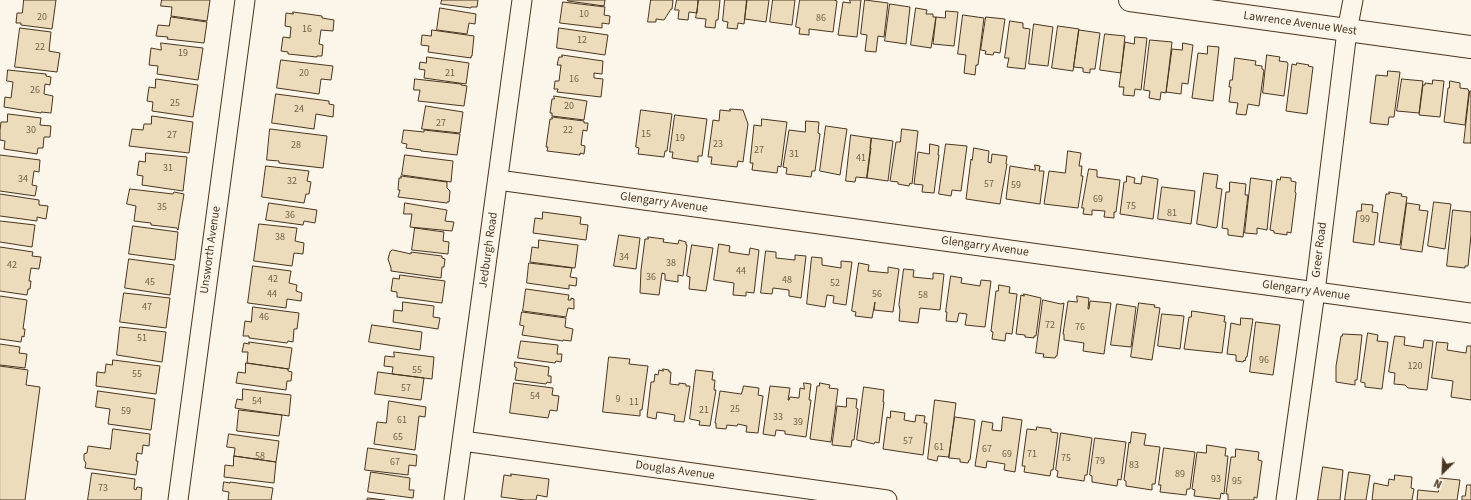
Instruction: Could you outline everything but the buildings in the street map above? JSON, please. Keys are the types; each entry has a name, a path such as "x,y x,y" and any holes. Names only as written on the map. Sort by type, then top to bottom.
{"main road":[{"name":"Lawrence Avenue West","path":"1130,0 1471,47"}],"street":[{"name":"Unsworth Avenue","path":"178,500 245,0"},
{"name":"Jedburgh Road","path":"454,500 522,0"},
{"name":"Greer Road","path":"1286,500 1315,292 1352,0"},
{"name":"Glengarry Avenue","path":"498,180 1471,313"},
{"name":"Douglas Avenue","path":"463,441 887,500"}]}
